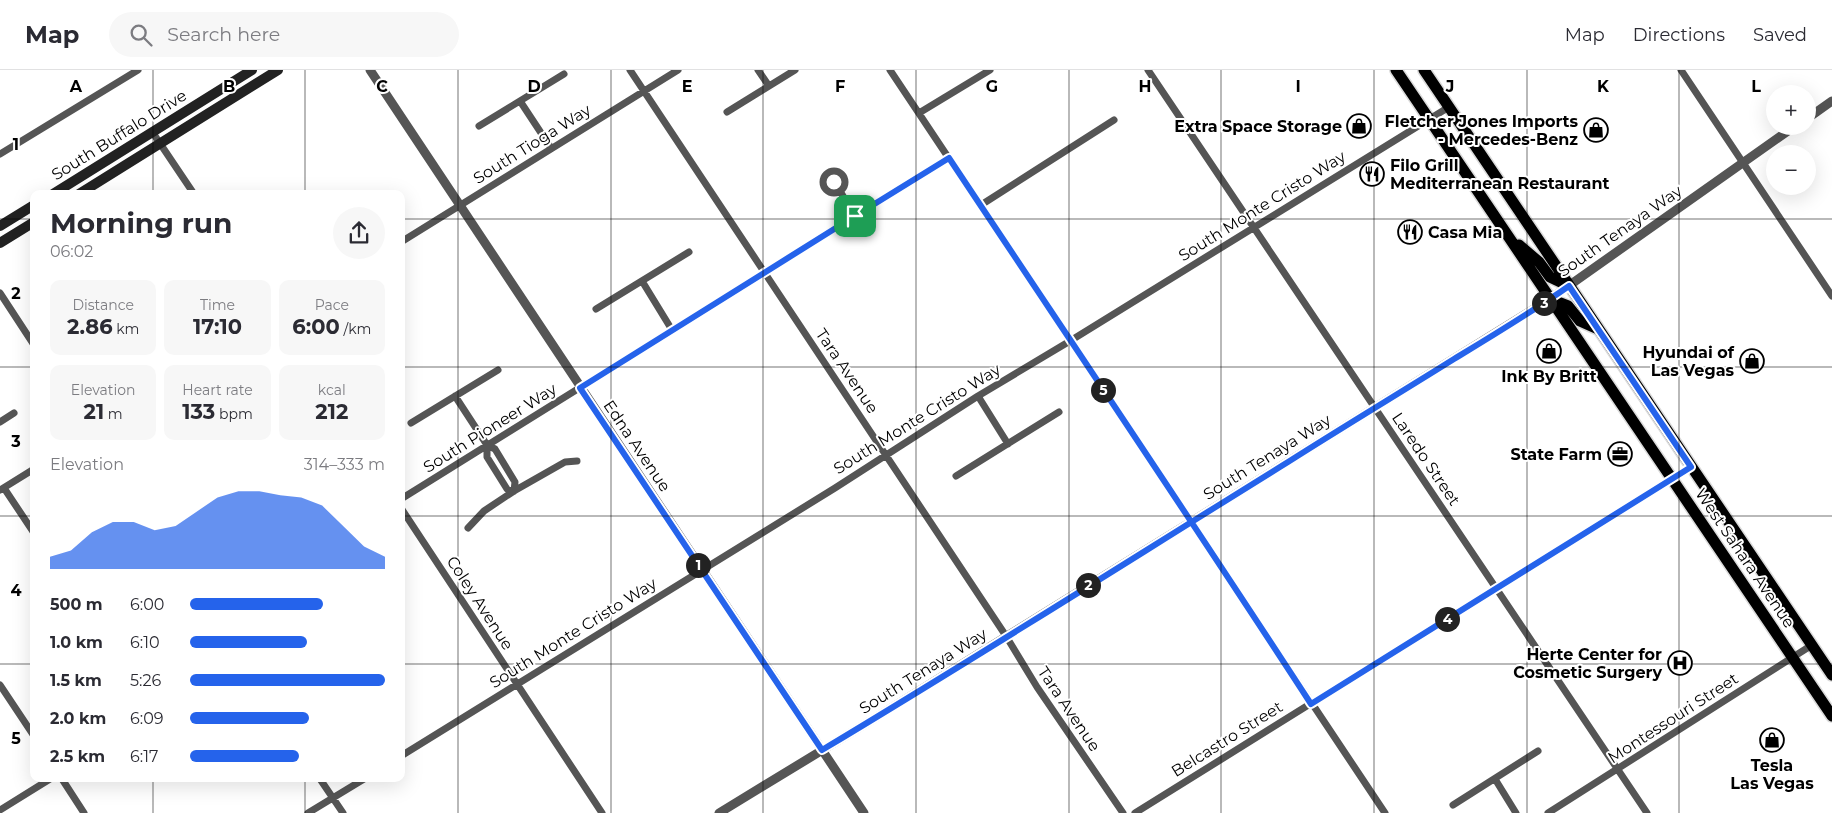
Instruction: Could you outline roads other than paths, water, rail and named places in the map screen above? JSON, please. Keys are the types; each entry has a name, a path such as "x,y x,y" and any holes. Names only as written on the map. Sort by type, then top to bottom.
{"main road":[{"name":"South Buffalo Drive","path":"59,190 252,70"},
{"name":"South Buffalo Drive","path":"85,190 278,70"},
{"name":"West Sahara Avenue","path":"1396,70 1832,716"},
{"name":"West Sahara Avenue","path":"1424,70 1832,675"},
{"path":"0,226 30,207"},
{"path":"0,242 30,224"},
{"path":"1508,236 1539,262 1550,277 1569,286"},
{"path":"1550,299 1568,306 1580,321 1598,329"}],"street":[{"path":"0,154 138,70"},
{"name":"Edna Avenue","path":"370,70 864,813"},
{"name":"Tara Avenue","path":"630,70 886,454 1006,636 1037,687 1123,813"},
{"name":"South Tioga Way","path":"405,239 678,70"},
{"path":"758,70 769,86"},
{"path":"727,112 795,70"},
{"path":"890,70 1385,813"},
{"path":"920,113 990,70"},
{"name":"Laredo Street","path":"1148,70 1647,813"},
{"path":"1681,70 1832,296"},
{"path":"479,126 564,74"},
{"path":"520,101 551,148"},
{"path":"1816,112 1832,101"},
{"name":"South Monte Cristo Way","path":"405,754 834,488 978,396 1448,107"},
{"path":"981,205 1114,120"},
{"path":"153,132 191,190"},
{"name":"South Tenaya Way","path":"719,813 1550,299 1782,135"},
{"name":"South Pioneer Way","path":"405,496 949,158"},
{"path":"840,191 855,216"},
{"path":"596,309 688,252"},
{"path":"642,281 672,330"},
{"path":"0,294 30,339"},
{"path":"411,423 498,370"},
{"path":"455,396 487,445 495,449 515,482 514,491"},
{"path":"978,396 1008,444"},
{"path":"956,476 1059,412"},
{"path":"0,422 14,413"},
{"path":"487,445 487,457 507,489 514,491"},
{"path":"468,528 484,511 514,491 565,462 577,461"},
{"name":"Belcastro Street","path":"1135,813 1691,467"},
{"path":"30,471 1,489 30,528"},
{"name":"Coley Avenue","path":"405,514 602,813"},
{"name":"Montessouri Street","path":"1548,813 1812,645"},
{"path":"0,684 30,728"},
{"path":"1454,805 1538,751"},
{"path":"1494,779 1516,813"},
{"path":"0,810 45,782"},
{"path":"64,782 84,813"},
{"path":"322,782 343,813"},
{"path":"308,813 359,782"}],"place":[{"name":"Extra Space Storage","path":"1359,126"},
{"name":"Fletcher Jones Imports - Mercedes-Benz","path":"1596,130"},
{"name":"Filo Grill Mediterranean Restaurant","path":"1372,174"},
{"name":"Casa Mia","path":"1410,232"},
{"name":"Ink By Britt","path":"1549,351"},
{"name":"Hyundai of Las Vegas","path":"1752,361"},
{"name":"State Farm","path":"1620,454"},
{"name":"Herte Center for Cosmetic Surgery","path":"1680,663"},
{"name":"Tesla Las Vegas","path":"1772,740"}]}
